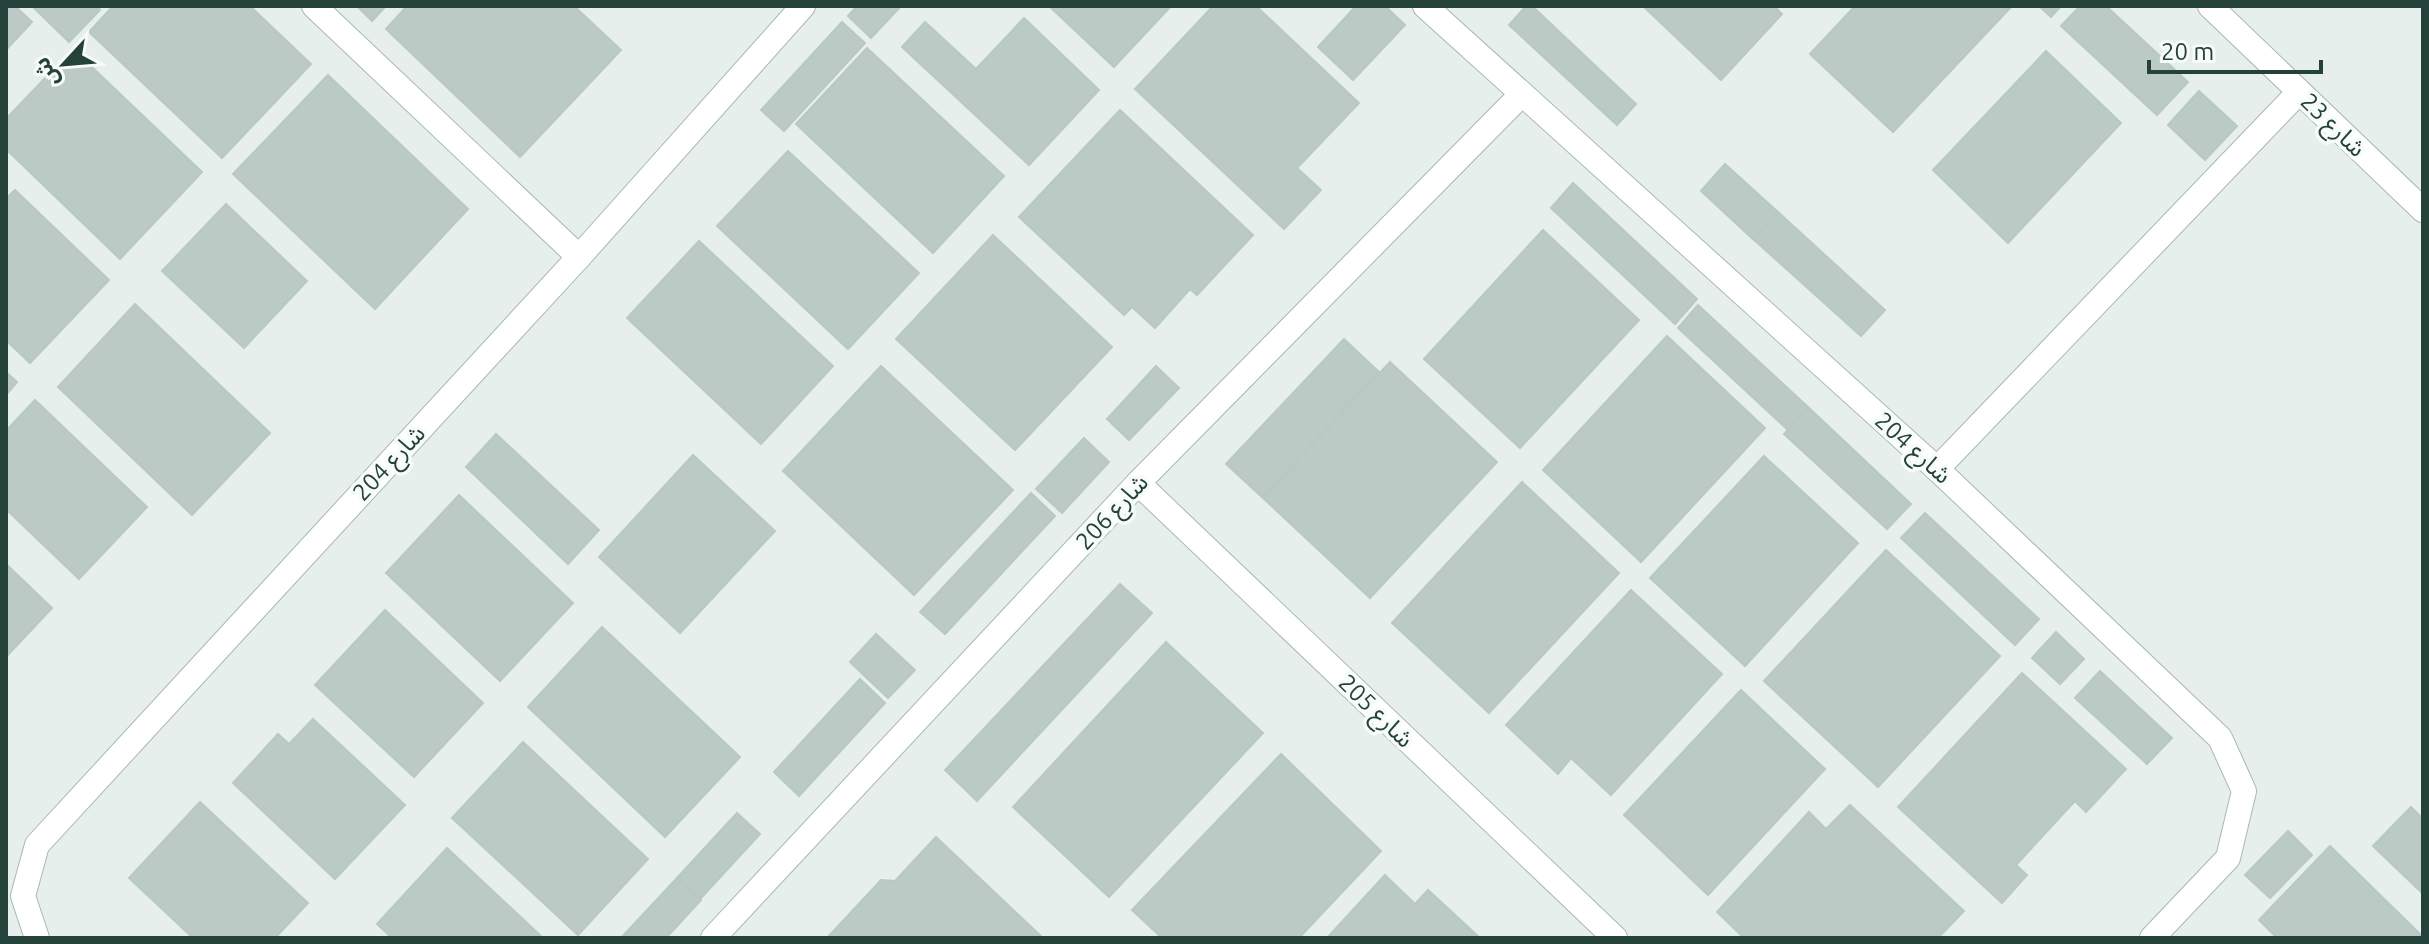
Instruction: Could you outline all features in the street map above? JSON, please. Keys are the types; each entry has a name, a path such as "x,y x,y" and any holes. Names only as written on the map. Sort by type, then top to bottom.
{"street":[{"path":"314,6 579,257"},
{"name":"شارع 204","path":"37,938 23,896 37,845 579,257 803,6"},
{"name":"شارع 204","path":"1425,6 1937,469 2220,738 2244,791 2228,858 2152,938"},
{"name":"شارع 23","path":"2210,6 2423,210"},
{"path":"1937,469 2299,92"},
{"name":"شارع 206","path":"713,938 1138,483 1521,95"},
{"name":"شارع 205","path":"1138,483 1615,938"}],"building":[{"path":"6,6 15,6 32,22 6,50"},
{"path":"32,6 96,6 100,10 69,42"},
{"path":"113,6 250,6 311,64 222,158 89,32"},
{"path":"357,6 386,6 372,21"},
{"path":"407,6 574,6 621,50 520,157 386,29"},
{"path":"857,6 901,6 871,38 848,16"},
{"path":"1049,6 1171,6 1114,67"},
{"path":"1213,6 1256,6 1359,103 1297,168 1321,190 1284,229 1135,89"},
{"path":"1356,6 1385,6 1405,25 1353,80 1318,47"},
{"path":"1526,6 1532,6 1636,104 1617,125 1509,25"},
{"path":"1643,6 1774,6 1782,14 1721,80"},
{"path":"1855,6 2012,6 1893,132 1810,54"},
{"path":"2039,6 2061,6 2051,17"},
{"path":"2080,6 2106,6 2188,82 2157,115 2061,26"},
{"path":"1024,18 1099,90 1029,165 902,47 925,22 976,69"},
{"path":"842,22 865,43 784,131 761,110"},
{"path":"867,48 1004,176 933,253 796,124"},
{"path":"73,49 202,172 120,259 6,149 6,119"},
{"path":"2046,51 2121,123 2008,243 1933,170"},
{"path":"328,75 468,209 375,309 233,174"},
{"path":"2199,91 2237,126 2205,160 2168,125"},
{"path":"1120,110 1253,235 1197,295 1190,289 1155,328 1132,307 1124,315 1019,217"},
{"path":"788,151 919,273 848,349 717,226"},
{"path":"1725,164 1778,212 1753,239 1701,191"},
{"path":"1573,183 1697,299 1675,324 1551,208"},
{"path":"15,190 109,280 30,363 6,340 6,199"},
{"path":"226,204 307,281 244,348 162,271"},
{"path":"1778,212 1885,310 1861,336 1753,239"},
{"path":"1543,230 1639,320 1520,448 1424,359"},
{"path":"993,235 1112,347 1015,450 896,339"},
{"path":"699,241 833,366 761,444 627,318"},
{"path":"135,304 270,433 192,515 58,387"},
{"path":"1698,305 1809,408 1788,430 1678,328"},
{"path":"1667,336 1765,428 1641,562 1543,470"},
{"path":"1344,339 1379,372 1262,497 1226,464"},
{"path":"1390,362 1497,462 1370,598 1263,498"},
{"path":"881,366 1013,490 914,595 783,471"},
{"path":"1156,366 1179,388 1129,440 1107,419"},
{"path":"6,372 17,382 6,395"},
{"path":"35,400 147,507 79,579 6,509 6,431"},
{"path":"1809,408 1911,504 1887,529 1784,434"},
{"path":"496,434 599,530 568,564 466,467"},
{"path":"1084,438 1109,462 1062,513 1036,489"},
{"path":"693,455 775,531 680,633 599,557"},
{"path":"1764,456 1858,543 1745,666 1650,578"},
{"path":"1522,482 1619,573 1489,713 1392,623"},
{"path":"1031,493 1055,516 945,634 920,612"},
{"path":"459,495 573,603 500,681 386,573"},
{"path":"1925,513 2039,619 2015,645 1901,538"},
{"path":"1886,550 2000,656 1878,787 1764,681"},
{"path":"6,564 52,608 6,657"},
{"path":"1120,584 1152,613 977,801 945,770"},
{"path":"1631,590 1722,674 1611,795 1571,758 1558,774 1506,725"},
{"path":"385,610 483,703 414,777 315,685"},
{"path":"602,627 740,757 665,837 528,707"},
{"path":"2056,632 2084,659 2060,684 2032,658"},
{"path":"876,634 915,670 888,698 850,662"},
{"path":"1166,642 1263,733 1109,897 1013,807"},
{"path":"2100,671 2172,738 2147,764 2075,698"},
{"path":"2022,673 2126,769 2086,812 2075,801 2016,865 2027,875 2002,903 1898,807"},
{"path":"860,679 885,703 799,796 774,772"},
{"path":"1741,690 1825,769 1708,895 1624,815"},
{"path":"313,719 405,805 335,879 233,783 278,734 289,744"},
{"path":"523,742 648,859 578,935 452,818"},
{"path":"1281,754 1381,851 1299,938 1162,938 1132,910"},
{"path":"200,802 308,903 275,938 193,938 129,878"},
{"path":"1850,805 1964,911 1938,938 1744,938 1717,912 1809,812 1826,829"},
{"path":"2411,807 2423,819 2423,894 2373,846"},
{"path":"737,813 760,834 700,899 677,878"},
{"path":"2288,831 2312,855 2270,898 2245,875"},
{"path":"936,837 1043,938 827,938 881,880 895,881"},
{"path":"2330,846 2423,938 2277,938 2259,920"},
{"path":"447,848 542,937 392,938 377,924"},
{"path":"1385,875 1415,904 1428,890 1480,938 1327,938"},
{"path":"677,878 701,900 666,938 621,938"}]}
